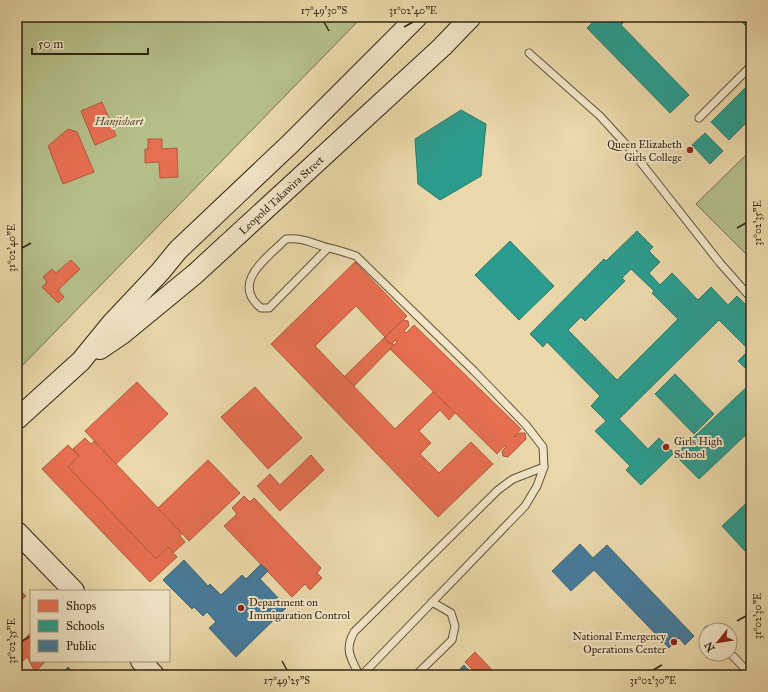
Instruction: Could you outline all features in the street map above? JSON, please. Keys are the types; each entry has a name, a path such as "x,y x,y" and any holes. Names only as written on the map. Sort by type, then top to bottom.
{"main road":[{"name":"Leopold Takawira Street","path":"17,419 81,361 112,323 160,272 178,250 290,144 417,17"},
{"name":"Leopold Takawira Street","path":"81,361 122,334 195,274 442,47 471,17"},
{"path":"17,532 73,590"},
{"path":"142,662 154,675"}],"lane":[{"path":"529,53 600,116 631,150 720,263 751,298"},
{"path":"699,118 751,66"},
{"path":"328,248 269,308 261,308 253,302 248,287 252,274 286,239 296,238 328,248 341,250 356,256 474,371 526,425 543,447 544,467 538,486 525,506 361,675 349,653 349,642 354,632 498,490 513,479 544,467"},
{"path":"416,675 452,640 455,626 450,613 432,602"},
{"path":"738,661 751,675"}],"green space":[{"name":"Hanjishart","path":"17,17 362,17 17,371"},
{"path":"751,150 751,259 696,204"}],"building: Shops":[{"path":"102,102 116,136 95,145 81,111"},
{"path":"68,129 77,132 94,172 63,184 48,146"},
{"path":"148,139 162,139 162,149 177,148 178,177 160,178 159,162 145,163 145,149 148,149"},
{"path":"71,260 80,269 58,290 64,297 58,303 42,287 47,282 43,277 52,269 56,273"},
{"path":"355,262 407,316 385,337 356,306 315,346 395,429 434,391 455,413 449,420 440,410 419,431 431,443 420,454 439,473 471,442 493,464 438,517 271,344"},
{"path":"403,320 408,321 409,326 404,331 406,333 414,325 521,429 514,437 519,433 525,433 526,439 508,457 503,456 502,451 506,447 504,446 497,454 390,349 397,342 395,340 392,344 387,342 385,337"},
{"path":"385,337 387,342 394,345 354,386 345,376"},
{"path":"137,382 168,414 116,464 85,431"},
{"path":"255,387 302,438 268,469 221,417"},
{"path":"85,438 91,444 94,441 182,533 180,536 185,542 173,553 168,547 156,559 68,467 79,456 73,449"},
{"path":"68,445 79,456 68,467 156,559 168,547 177,557 150,582 42,469"},
{"path":"311,455 324,470 280,511 257,486 270,474 280,485"},
{"path":"208,460 240,493 189,541 158,508"},
{"path":"244,496 250,502 254,498 321,568 317,573 322,578 310,590 305,584 292,597 224,526 237,514 232,508"},
{"path":"17,587 26,596 17,604"},
{"path":"30,633 30,662 45,662 35,672 27,657 17,667 17,648"},
{"path":"475,652 497,675 478,675 465,662"}],"building: Schools":[{"name":"Queen Elizabeth Girls College","path":"598,17 629,17 621,25 689,95 670,113 587,28"},
{"path":"737,17 751,17 751,31"},
{"path":"751,82 751,118 729,140 711,122"},
{"path":"461,110 486,124 481,176 440,200 418,184 415,139"},
{"path":"705,133 723,151 710,164 692,145"},
{"path":"637,231 653,247 649,251 660,262 649,273 660,285 672,273 698,300 711,287 728,305 737,296 751,310 751,374 738,361 749,350 719,320 619,419 648,449 659,438 674,453 641,485 626,470 630,466 595,431 606,421 591,406 600,396 547,342 543,347 530,334 604,259 606,261","holes":["631,269 654,291 652,293 678,319 617,380 568,330 581,317 585,321 625,281 622,278"]},
{"path":"510,241 554,286 519,320 475,275"},
{"path":"675,374 714,414 694,434 655,394"},
{"name":"Girls High School","path":"751,383 751,430 699,479 675,455"},
{"path":"751,499 751,546 745,551 722,526"}],"building: Public":[{"path":"580,544 593,558 607,545 694,636 685,645 679,638 669,648 594,570 571,591 552,571"},
{"name":"Department on Immigaration Control","path":"184,560 208,586 210,584 221,595 242,575 246,579 261,564 268,571 260,579 287,607 236,657 209,628 216,622 207,612 203,616 194,607 192,609 163,580"},
{"path":"464,665 473,675 454,675"},
{"path":"68,667 76,675 61,675"}],"place":[{"name":"Queen Elizabeth Girls College","path":"690,150"},
{"name":"Girls High School","path":"666,447"},
{"name":"Department on Immigaration Control","path":"241,608"},
{"name":"National Emergency Operations Center","path":"674,642"}]}
